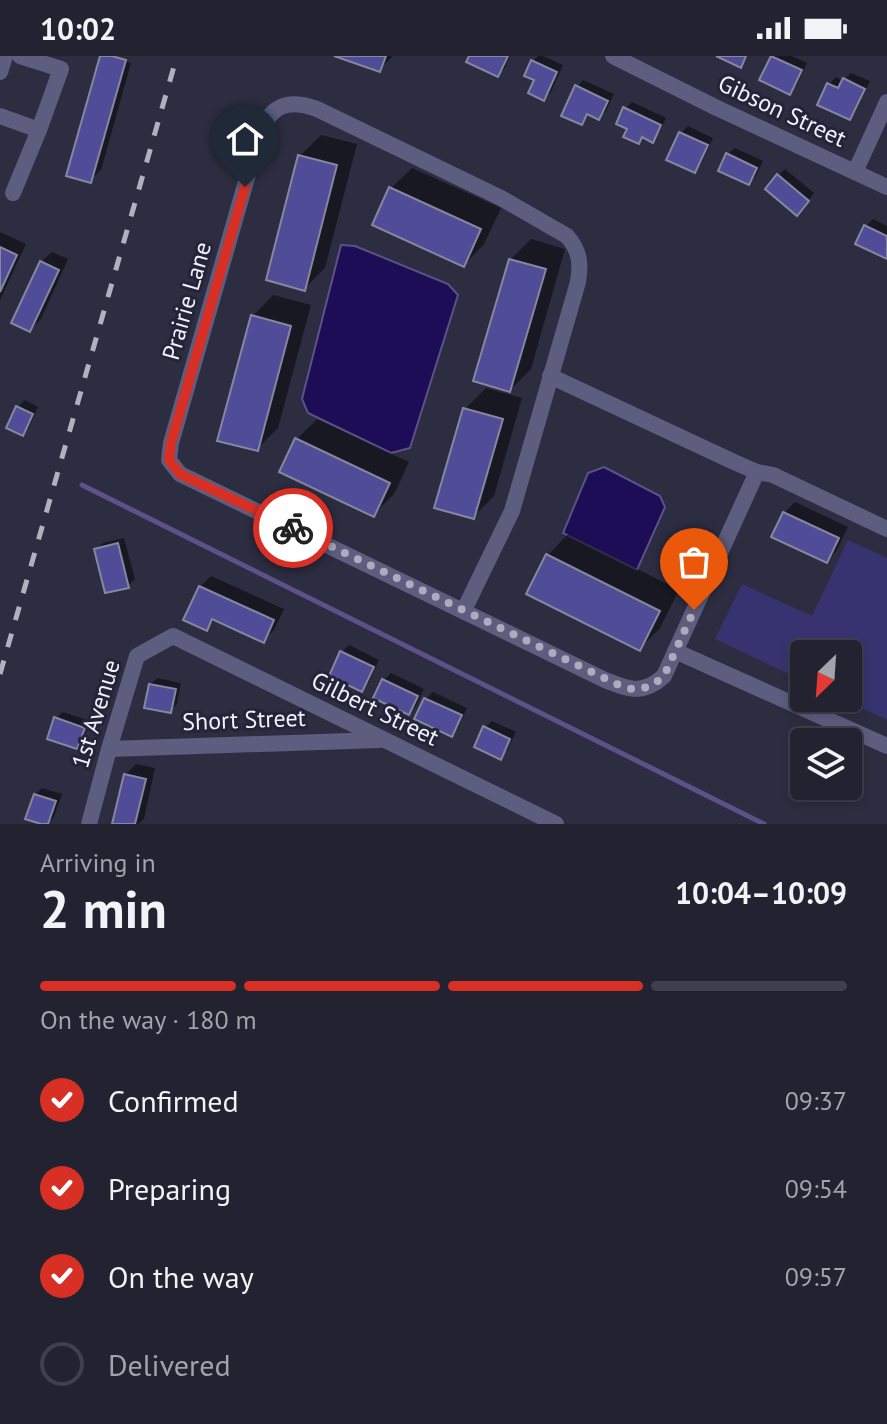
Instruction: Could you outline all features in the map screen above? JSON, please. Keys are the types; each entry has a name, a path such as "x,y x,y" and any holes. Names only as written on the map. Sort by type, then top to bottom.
{"street":[{"path":"0,72 5,56"},
{"path":"13,193 61,69 20,56"},
{"name":"Gibson Street","path":"613,56 887,187"},
{"path":"855,172 887,102"},
{"name":"Prairie Lane","path":"464,610 512,511 578,282 581,264 575,245 567,236 501,198 317,109 290,104 271,112 259,136 171,443 169,460 180,474 605,680 634,690 655,684 664,676 757,472"},
{"path":"0,116 39,130"},
{"path":"550,376 887,529"},
{"name":"Gilbert Street","path":"173,636 556,824"},
{"name":"1st Avenue","path":"89,824 137,656 173,636"},
{"path":"675,651 887,746"},
{"name":"Short Street","path":"109,749 381,740"}],"shaded area":[{"path":"341,245 355,246 448,284 458,295 410,448 391,453 308,413 302,399"},
{"path":"604,467 660,496 665,507 637,570 563,533 588,473"},
{"path":"848,540 887,558 887,720 862,708 862,640 790,640 790,674 715,639 742,584 812,616"}],"building":[{"path":"100,56 126,60 91,183 66,176"},
{"path":"334,56 386,56 380,72"},
{"path":"469,56 508,56 498,77 466,62"},
{"path":"716,56 746,56 741,68"},
{"path":"771,56 802,70 790,95 759,80"},
{"path":"531,60 557,72 544,101 528,93 534,80 524,76"},
{"path":"843,78 865,89 850,120 817,105 827,83 838,88"},
{"path":"575,85 608,101 599,120 587,114 582,125 561,116"},
{"path":"623,107 661,125 653,143 642,137 639,144 623,137 627,129 616,124"},
{"path":"679,132 708,145 695,173 666,160"},
{"path":"726,153 757,168 749,185 718,171"},
{"path":"298,155 337,165 305,291 266,280"},
{"path":"777,174 809,201 797,216 765,189"},
{"path":"389,187 481,229 464,267 372,225"},
{"path":"864,225 887,236 887,259 855,244"},
{"path":"0,247 17,255 0,292"},
{"path":"509,259 546,269 510,392 473,381"},
{"path":"40,261 59,270 30,332 11,323"},
{"path":"251,315 291,326 258,451 217,441"},
{"path":"16,406 33,414 23,436 6,428"},
{"path":"463,408 503,419 474,519 434,508"},
{"path":"295,438 390,483 374,517 279,472"},
{"path":"783,512 839,538 827,563 771,537"},
{"path":"118,543 129,588 105,593 94,549"},
{"path":"546,554 660,611 640,651 526,594"},
{"path":"199,586 274,620 264,643 212,619 207,631 183,620"},
{"path":"340,651 374,667 362,692 329,676"},
{"path":"382,679 418,696 409,715 373,698"},
{"path":"149,684 176,689 171,713 144,708"},
{"path":"424,698 462,715 452,737 414,719"},
{"path":"54,717 85,728 77,749 47,739"},
{"path":"483,726 510,739 501,760 474,747"},
{"path":"124,774 146,779 135,824 112,824"},
{"path":"34,794 56,801 48,824 25,819"}],"waterway":[{"path":"82,485 764,824"}],"railway":[{"path":"0,674 177,56"}],"way so far":[{"path":"293,528 605,680 634,690 655,684 664,676 694,610"}],"route":[{"path":"245,187 171,443 169,460 180,474 293,528"}]}
